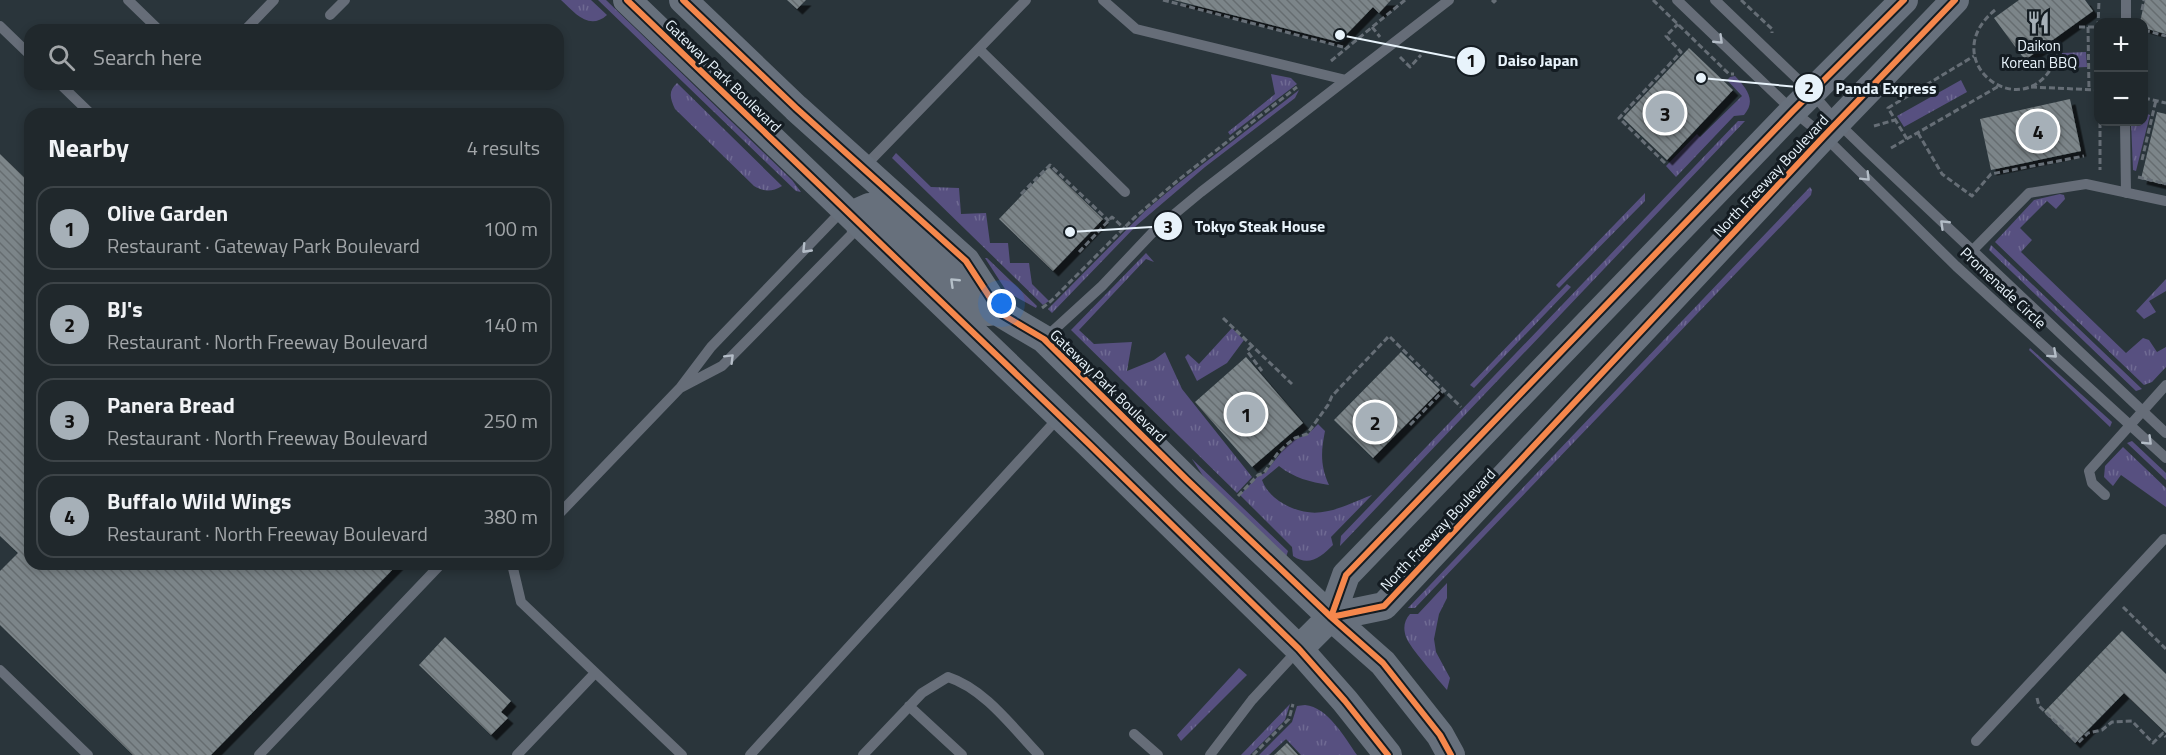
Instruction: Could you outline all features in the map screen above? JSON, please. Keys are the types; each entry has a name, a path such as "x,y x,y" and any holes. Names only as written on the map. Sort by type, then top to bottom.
{"street":[{"name":"Gateway Park Boulevard","path":"627,0 1061,416 1299,649 1388,755"},
{"name":"Gateway Park Boulevard","path":"683,0 796,108 966,261 1000,313 1044,339 1187,480 1331,617 1383,663 1440,735 1451,755"},
{"name":"North Freeway Boulevard","path":"1299,649 1331,617 1346,574 1802,102 1904,0"},
{"name":"North Freeway Boulevard","path":"1331,617 1384,606 1955,0"},
{"path":"851,215 869,207 881,213 984,311 1000,313"}],"lane":[{"path":"128,0 153,24"},
{"path":"251,24 274,0"},
{"path":"330,15 345,0"},
{"path":"864,168 1026,0"},
{"path":"1103,0 1136,29 1346,80"},
{"path":"1044,339 1102,286 1160,226 1205,188 1449,0"},
{"path":"1677,0 1802,102 1831,129"},
{"path":"1715,0 1802,102 1831,129"},
{"path":"2126,0 2126,18"},
{"path":"0,26 24,49"},
{"path":"979,50 1125,192"},
{"path":"66,90 85,108"},
{"path":"2125,126 2126,193"},
{"name":"Promenade Circle","path":"1831,129 1972,251 2166,433"},
{"name":"Promenade Circle","path":"1831,129 1956,266 2166,458"},
{"path":"1972,251 2029,193 2086,183 2166,201"},
{"path":"564,509 680,388 711,346 836,218 851,215 852,234 722,366 680,388"},
{"path":"2105,495 2092,483 2089,471 2166,385"},
{"path":"750,755 1061,416"},
{"path":"1976,741 2164,539"},
{"path":"259,755 435,570"},
{"path":"513,570 521,602 682,755"},
{"path":"1210,755 1252,700 1299,649"},
{"path":"0,670 88,755"},
{"path":"517,755 595,673"},
{"path":"863,755 922,693 948,677 963,682 990,704 1039,755"},
{"path":"909,706 962,755"},
{"path":"1134,734 1158,755"}],"path":[{"path":"1163,0 1347,48"},
{"path":"1331,61 1405,0"},
{"path":"1492,0 1494,2 1497,0"},
{"path":"2098,18 2099,0"},
{"path":"1995,10 1984,19 1973,42 1974,56 1979,69 1989,81 2016,90 2031,87 2094,90"},
{"path":"1665,163 1619,118 1681,52 1666,36 1678,24"},
{"path":"2079,27 2094,27"},
{"path":"2088,27 2089,90"},
{"path":"2148,31 2166,36"},
{"path":"1397,54 1410,67 1421,55"},
{"path":"2031,87 2053,68 2058,54"},
{"path":"1907,139 1888,108 1974,56"},
{"path":"1891,148 1999,86"},
{"path":"1042,308 1051,302 1124,228 1177,181 1297,87"},
{"path":"2148,99 2166,103"},
{"path":"2140,166 2156,100"},
{"path":"1874,126 1895,120"},
{"path":"2100,126 2100,170"},
{"path":"1918,133 1942,174 1972,196 1991,174 2084,156"},
{"path":"1021,194 1050,165 1109,221"},
{"path":"2137,177 2166,184"},
{"path":"1078,252 1112,218 1124,228"},
{"path":"1223,318 1292,384"},
{"path":"1238,496 1258,475 1264,473 1286,445 1295,438 1307,434 1332,396 1389,336 1461,407"},
{"path":"1252,346 1246,351 1262,371"},
{"path":"1410,425 1444,390"},
{"path":"2127,602 2123,607 2166,649"},
{"path":"2044,690 2036,699 2039,705 2078,742 2088,733 2102,730 2112,722 2132,721 2153,742 2163,733 2166,737"},
{"path":"1253,755 1289,719 1293,704"}],"green space":[{"path":"561,0 591,0 607,15 594,21 588,21 577,15"},
{"path":"598,0 606,0 792,180 801,192 796,191"},
{"path":"2086,52 2087,67 2062,68 2062,53"},
{"path":"1271,74 1291,78 1297,84 1230,135 1228,132 1275,94"},
{"path":"1735,76 1750,99 1748,110 1744,115 1734,116 1676,177 1666,166 1697,134 1700,137 1742,96 1727,80"},
{"path":"1961,80 1967,92 1904,127 1897,116"},
{"path":"677,83 782,186 768,190 754,186 675,109 671,95"},
{"path":"1299,90 1295,98 1205,167 1137,225 1052,313 1048,309 1145,211"},
{"path":"1738,121 1745,121 1340,546 1341,536"},
{"path":"2131,126 2147,126 2136,171 2133,170"},
{"path":"896,153 931,187 959,188 961,214 986,213 990,243 1008,243 1010,263 1029,263 1032,284 1049,301 1043,305 892,158"},
{"path":"1810,187 1811,195 1415,608 1408,608"},
{"path":"1645,193 1645,201 1559,288 1556,285"},
{"path":"2064,195 2065,199 2056,209 2047,201 2020,228 2032,240 2021,252 2126,353 2143,338 2149,340 2157,352 2166,347 2166,367 2152,382 2144,385 1995,242 2034,200"},
{"path":"1991,245 2142,389 2136,391 1989,250"},
{"path":"1146,253 1154,262 1146,259 1079,330 1094,344 1132,342 1127,371 1154,360 1165,352 1182,389 1252,477 1237,493 1071,330"},
{"path":"985,258 1037,306 1036,308 1007,292"},
{"path":"2166,279 2166,291 2149,301 2156,312 2144,319 2136,311"},
{"path":"1567,284 1571,287 1474,388 1470,385"},
{"path":"1232,328 1244,340 1227,363 1197,381 1185,357 1188,354 1199,364"},
{"path":"2030,348 2112,422 2110,427 2029,350"},
{"path":"1318,424 1325,431 1322,458 1329,485 1302,479 1279,466 1262,480 1267,489 1279,501 1292,508 1315,513 1337,509 1372,495 1331,537 1333,545 1319,557 1304,561 1293,556 1292,547 1240,495 1258,476 1265,473 1286,446 1295,439 1307,435"},
{"path":"2132,441 2166,473 2166,480 2127,443"},
{"path":"2123,447 2166,488 2166,507 2121,475 2113,486 2104,477 2105,466"},
{"path":"1192,459 1288,551 1286,557 1205,479"},
{"path":"1447,583 1447,598 1439,614 1434,639 1436,652 1450,678 1447,690 1413,648 1406,637 1404,628 1410,614 1418,614"},
{"path":"1239,668 1247,675 1181,741 1177,735"},
{"path":"1290,704 1285,720 1250,755 1241,755"},
{"path":"1305,705 1321,711 1328,717 1357,755 1301,755 1286,739 1269,755 1259,755 1292,722 1297,706"}],"building":[{"path":"787,0 806,0 797,9"},
{"path":"1174,0 1391,0 1379,13 1373,7 1339,42"},
{"path":"2019,0 2085,0 2093,11 2025,60 1994,18"},
{"path":"2145,0 2166,0 2166,34 2148,29 2148,18 2141,18"},
{"path":"1689,48 1733,90 1667,160 1623,118"},
{"path":"2070,99 2081,151 1991,170 1980,119"},
{"path":"2157,112 2166,114 2166,185 2141,179"},
{"path":"0,154 24,177 24,570 392,570 211,755 133,755 0,625 0,571 18,553 0,536"},
{"path":"1049,167 1103,219 1053,271 999,219"},
{"path":"1401,352 1440,390 1373,458 1334,420"},
{"path":"1246,357 1303,423 1252,467 1195,402"},
{"path":"2122,631 2166,674 2166,733 2124,693 2075,743 2044,712"},
{"path":"445,637 511,701 501,712 508,718 491,735 419,665"},
{"path":"1287,743 1298,755 1274,755"}],"cycle path":[{"path":"627,0 1299,649 1388,755"},
{"path":"683,0 796,108 966,261 1000,313 1044,339 1187,480 1331,617 1383,663 1440,735 1451,755"},
{"path":"1331,617 1346,575 1793,111 1904,0"},
{"path":"1331,617 1384,606 1824,136 1955,0"}],"place":[{"name":"Daikon Korean BBQ","path":"2039,22"},
{"name":"Daiso Japan","path":"1340,35"},
{"name":"Panda Express","path":"1701,78"},
{"name":"Panera Bread","path":"1665,113"},
{"name":"Buffalo Wild Wings","path":"2038,131"},
{"name":"Tokyo Steak House","path":"1070,232"},
{"name":"Olive Garden","path":"1246,414"},
{"name":"BJ's","path":"1375,422"}]}
